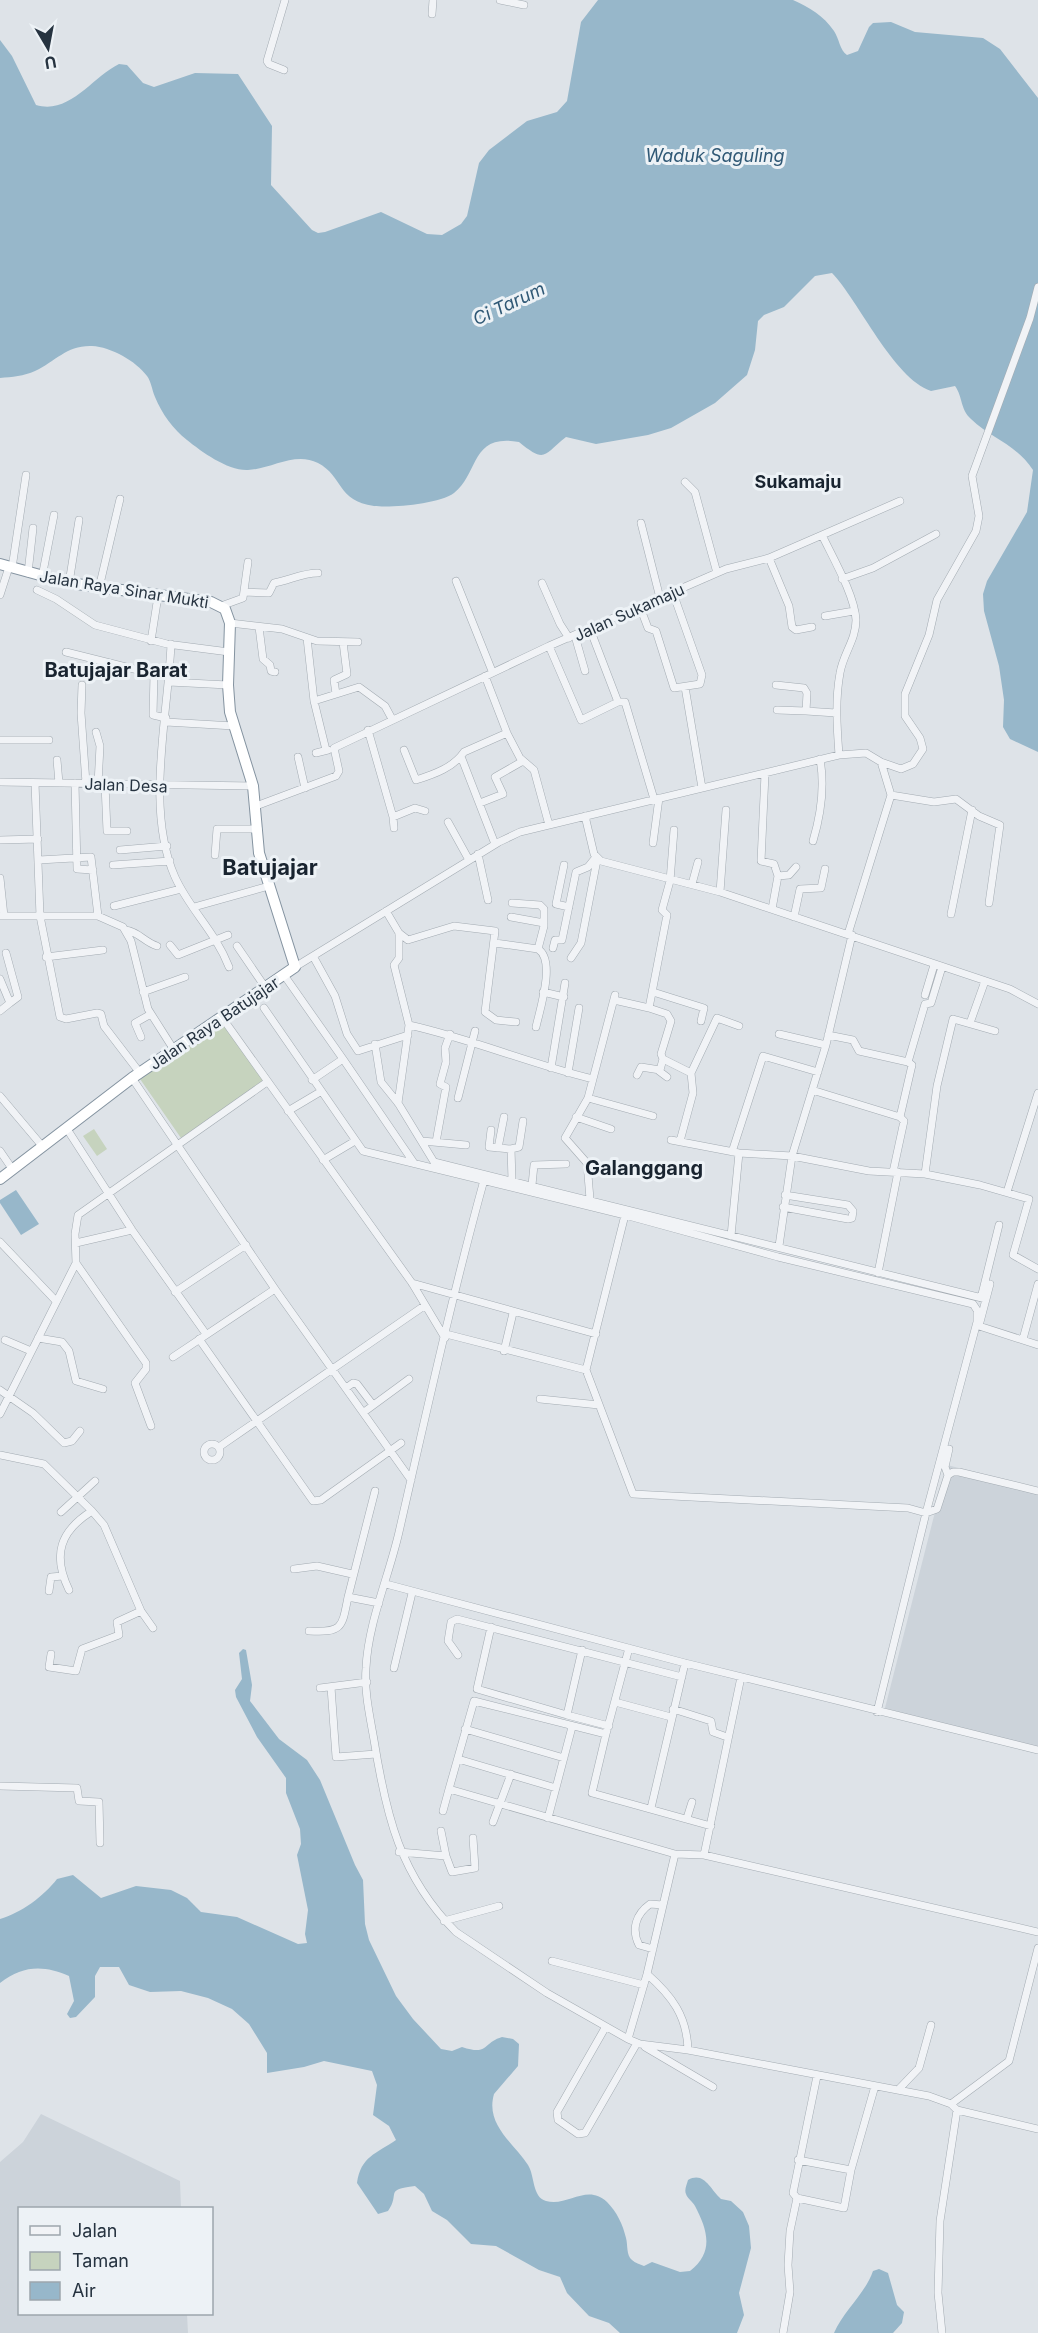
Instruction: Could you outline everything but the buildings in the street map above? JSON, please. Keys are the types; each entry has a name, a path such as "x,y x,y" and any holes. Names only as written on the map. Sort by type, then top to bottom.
{"highway":[{"name":"Jalan Raya Sinar Mukti","path":"7,566 69,583 221,606 227,613 230,623 228,685 234,726 253,786 256,806"},
{"name":"Jalan Raya Batujajar","path":"0,1179 136,1075 295,967 257,845 256,806"}],"street":[{"path":"284,70 267,61 285,0"},
{"path":"432,14 433,0"},
{"path":"500,0 524,6"},
{"path":"295,967 478,854 520,832 839,755 866,753 881,762 904,769 913,765 922,752 921,740 905,716 905,694 929,635 938,600 976,531 979,512 972,479 1038,287"},
{"path":"0,595 26,475"},
{"path":"685,482 695,492 717,573"},
{"path":"99,588 120,499"},
{"name":"Jalan Sukamaju","path":"316,753 330,749 492,671 717,573 769,558 900,501"},
{"path":"42,577 54,515"},
{"path":"69,583 79,520"},
{"path":"641,523 660,598"},
{"path":"28,573 33,528"},
{"path":"842,579 873,568 936,534"},
{"path":"822,535 854,610 854,635 840,673 836,713 839,755"},
{"path":"769,558 789,606 792,627 796,630 812,627"},
{"path":"221,606 241,599 248,562"},
{"path":"244,592 269,593 272,584 292,579 303,573 318,573"},
{"path":"456,581 492,671"},
{"path":"542,583 560,624 572,637 585,671"},
{"path":"37,590 56,599 95,625 151,641 229,652"},
{"path":"640,607 648,628 656,631 674,688 699,684 702,675 673,593"},
{"path":"151,641 158,596"},
{"path":"825,616 854,610"},
{"path":"230,623 282,629 307,638 358,642"},
{"path":"260,627 263,658 270,665 271,671 275,672"},
{"path":"590,629 618,702"},
{"path":"256,806 338,774 315,701 307,638"},
{"path":"336,694 334,680 346,674 343,642"},
{"path":"171,645 160,786 167,846 181,890 216,940 229,967"},
{"path":"549,646 581,720 618,702 625,702 656,799 653,843"},
{"path":"66,652 154,674 153,716 166,720 234,726"},
{"path":"485,676 507,733 523,761 531,764 534,770 549,825"},
{"path":"169,682 228,685"},
{"path":"82,685 81,713 86,783"},
{"path":"777,685 804,688 807,693 806,711"},
{"path":"685,687 702,788"},
{"path":"315,701 361,688 385,706 392,719"},
{"path":"153,706 166,707"},
{"path":"777,710 836,713"},
{"path":"368,730 393,817 394,828"},
{"path":"96,732 100,746 107,831 127,831"},
{"path":"495,844 462,759 464,752 507,733"},
{"path":"0,740 49,740"},
{"path":"404,750 415,780 436,773 462,759"},
{"path":"298,757 305,788"},
{"path":"813,841 818,823 823,780 820,759"},
{"path":"57,760 60,783"},
{"path":"480,803 503,794 495,777 523,761"},
{"path":"779,1246 784,1195 792,1156 826,1045 850,935 891,795 881,762"},
{"path":"765,774 761,861 774,864 778,876 772,909"},
{"name":"Jalan Desa","path":"0,782 253,786"},
{"path":"35,783 40,916 46,957 60,1017 66,1019 97,1012 101,1014 104,1026 178,1144 275,1289 411,1480"},
{"path":"75,783 78,870 93,870"},
{"path":"891,795 934,802 956,799 1002,827 989,903"},
{"path":"393,817 415,808 424,811"},
{"path":"720,892 726,810"},
{"path":"951,914 972,810"},
{"path":"571,958 581,943 596,858 585,816"},
{"path":"448,822 469,860"},
{"path":"215,855 217,829 258,829"},
{"path":"649,1008 667,915 662,910 670,880 674,830"},
{"path":"0,840 38,839"},
{"path":"120,850 167,846"},
{"path":"478,854 488,900"},
{"path":"39,860 91,857 98,916"},
{"path":"596,858 720,892 772,909 985,981 1038,1004"},
{"path":"553,948 555,940 562,939 576,872 588,867 596,858"},
{"path":"113,865 170,861"},
{"path":"692,885 698,862"},
{"path":"564,865 556,903 569,907"},
{"path":"778,876 789,874 796,867"},
{"path":"794,917 799,889 821,887 825,869"},
{"path":"0,878 2,916 98,916 118,924 125,930 131,941 143,992 151,1014 174,1050"},
{"path":"194,907 269,886"},
{"path":"114,906 181,890"},
{"path":"512,903 543,907 544,923 538,949"},
{"path":"386,911 399,933 411,940 458,926 494,930 495,943 485,1012 496,1020 516,1022"},
{"path":"511,917 544,923"},
{"path":"125,930 136,932 146,941 157,946"},
{"path":"398,1103 409,1025 394,964 399,956 399,933"},
{"path":"170,945 178,955 228,935"},
{"path":"495,943 538,949 545,955 548,966 536,1027"},
{"path":"237,945 265,987"},
{"path":"46,957 103,950"},
{"path":"0,1011 18,998 6,953"},
{"path":"312,956 335,996 346,1031 357,1050 360,1051 375,1044 408,1035"},
{"path":"924,995 934,965"},
{"path":"908,1062 925,1004 931,1003 942,967"},
{"path":"284,975 414,1163"},
{"path":"143,992 185,977"},
{"path":"0,979 10,1003"},
{"path":"970,1023 985,981"},
{"path":"551,1068 565,983"},
{"path":"543,992 564,997"},
{"path":"653,992 704,1008 701,1021"},
{"path":"590,1199 587,1163 565,1139 588,1098 615,998 670,1017 659,1071"},
{"path":"264,1008 363,1151 625,1215 778,1257 973,1304 977,1310 977,1322 926,1513 877,1712"},
{"path":"568,1073 579,1008"},
{"path":"141,1037 135,1023 151,1014"},
{"path":"221,1016 412,1283 424,1306 445,1336 586,1370"},
{"path":"680,1141 693,1093 691,1073 717,1018 739,1026"},
{"path":"925,1174 937,1086 953,1019 995,1031"},
{"path":"409,1025 450,1034 551,1068 593,1079"},
{"path":"458,1098 475,1031"},
{"path":"436,1142 446,1087 440,1084 446,1062 445,1048 450,1034"},
{"path":"779,1034 826,1045"},
{"path":"828,1035 853,1040 858,1051 908,1062 912,1065 900,1117"},
{"path":"375,1044 379,1079 398,1103 434,1162 984,1298"},
{"path":"731,1236 735,1152 763,1056 818,1072"},
{"path":"312,1080 343,1059"},
{"path":"663,1059 691,1073"},
{"path":"637,1076 641,1067 659,1071 668,1077"},
{"path":"0,1414 76,1263 78,1215 267,1082"},
{"path":"812,1090 900,1117 904,1121 878,1273"},
{"path":"288,1111 320,1092"},
{"path":"1007,1192 1038,1093"},
{"path":"0,1096 43,1147"},
{"path":"588,1098 653,1116"},
{"path":"498,1148 504,1117"},
{"path":"576,1118 611,1129"},
{"path":"491,1130 489,1147 519,1148 523,1120"},
{"path":"67,1129 175,1292 257,1422 313,1501 321,1500 401,1443"},
{"path":"672,1140 735,1152 792,1156 869,1172 925,1174 1038,1201"},
{"path":"422,1141 466,1145"},
{"path":"323,1160 355,1142"},
{"path":"511,1149 512,1180"},
{"path":"0,1151 13,1170"},
{"path":"532,1185 533,1166 566,1164"},
{"path":"484,1180 386,1584 379,1603 366,1668 376,1755 390,1826 407,1868 444,1921 456,1932 547,1993 605,2028 638,2043 713,2087"},
{"path":"783,1207 848,1219 852,1218 853,1211 848,1205 784,1195"},
{"path":"1029,1199 1013,1255 1038,1269"},
{"path":"625,1215 586,1370 634,1495 908,1508 926,1513 937,1509 948,1475 945,1466 979,1326 999,1225"},
{"path":"76,1243 132,1230"},
{"path":"0,1242 56,1301"},
{"path":"175,1292 246,1245"},
{"path":"76,1263 146,1363 146,1369 135,1383 151,1426"},
{"path":"412,1283 454,1297 596,1334"},
{"path":"984,1298 990,1284"},
{"path":"1023,1339 1038,1284"},
{"path":"173,1357 275,1289"},
{"path":"219,1447 424,1306"},
{"path":"504,1351 513,1313"},
{"path":"979,1326 1038,1345"},
{"path":"38,1338 62,1342 69,1351 76,1381 103,1389"},
{"path":"5,1340 31,1351"},
{"path":"364,1412 409,1379"},
{"path":"346,1388 356,1383 373,1405"},
{"path":"0,1390 33,1413 64,1443 72,1441 80,1431"},
{"path":"540,1399 599,1405"},
{"path":"0,1455 44,1464 92,1511 112,1541 141,1611 153,1628"},
{"path":"948,1475 960,1472 1038,1491"},
{"path":"61,1512 95,1481"},
{"path":"309,1631 330,1632 338,1629 342,1624 352,1574 375,1491"},
{"path":"69,1590 63,1576 60,1552 68,1530 92,1511"},
{"path":"294,1569 327,1567 352,1574"},
{"path":"48,1591 51,1577 63,1576"},
{"path":"386,1584 412,1593 877,1712 1038,1750"},
{"path":"394,1668 412,1593"},
{"path":"348,1597 379,1603"},
{"path":"51,1654 49,1667 76,1671 81,1650 119,1635 117,1622 141,1611"},
{"path":"458,1655 448,1641 453,1620 460,1619 682,1677"},
{"path":"491,1627 477,1689 609,1726"},
{"path":"628,1648 592,1793 711,1826"},
{"path":"567,1715 582,1650"},
{"path":"651,1808 672,1713 686,1663"},
{"path":"704,1855 741,1677"},
{"path":"320,1689 367,1682"},
{"path":"331,1687 336,1757 376,1755"},
{"path":"443,1810 472,1702 477,1701 606,1734"},
{"path":"615,1702 711,1721 713,1732 727,1737"},
{"path":"548,1818 572,1727"},
{"path":"465,1729 564,1758"},
{"path":"458,1759 556,1788"},
{"path":"493,1822 512,1774"},
{"path":"0,1786 77,1788 79,1801 99,1802 100,1843"},
{"path":"449,1789 675,1854 704,1855 1038,1932"},
{"path":"687,1818 692,1802"},
{"path":"441,1831 452,1872 476,1867 473,1838"},
{"path":"399,1852 446,1856"},
{"path":"628,2039 647,1974 675,1854"},
{"path":"653,1949 639,1946 634,1930 641,1911 650,1904 663,1905"},
{"path":"444,1921 499,1906"},
{"path":"942,2333 938,2293 940,2221 954,2107 1010,2061 1038,1948"},
{"path":"552,1961 644,1985"},
{"path":"647,1974 668,1993 679,2009 686,2030 688,2050"},
{"path":"898,2090 919,2068 931,2025"},
{"path":"605,2028 557,2112 558,2120 578,2134 585,2133 638,2043"},
{"path":"638,2043 688,2050 898,2090 1038,2129"},
{"path":"817,2076 793,2193 797,2198 844,2208 851,2170 874,2086"},
{"path":"798,2160 851,2170"},
{"path":"783,2333 790,2292 788,2265 790,2231 797,2198"}],"shaded area":[{"path":"947,1465 1038,1488 1038,1751 885,1708"},
{"path":"41,2114 180,2181 181,2207 18,2207 18,2315 187,2315 188,2333 0,2333 0,2162 23,2142"}],"green space":[{"path":"223,1021 265,1081 181,1138 140,1079"},
{"path":"94,1129 107,1149 97,1156 83,1136"}],"water":[{"name":"Waduk Saguling","path":"598,0 793,0 826,21 847,55 858,51 873,23 891,22 915,32 983,38 1000,49 1038,98 1038,752 1010,739 1003,727 1004,700 999,666 984,611 983,594 987,581 1027,512 1033,470 1019,454 967,415 955,386 931,391 903,371 832,273 815,276 784,307 764,315 758,321 755,350 747,375 715,403 671,428 648,435 596,444 566,437 548,452 540,455 519,442 503,441 492,444 483,449 468,476 454,493 438,500 403,506 374,506 353,499 326,468 309,460 292,460 248,470 224,464 193,445 173,426 161,409 150,380 142,370 130,360 107,349 83,346 62,354 31,373 0,378 0,40 12,56 36,105 48,107 70,100 119,64 127,65 143,83 154,87 195,73 238,74 272,126 271,185 312,230 318,233 325,232 381,212 427,234 442,235 461,224 467,216 479,163 489,150 527,121 557,112 567,101 581,22"},
{"path":"16,1190 39,1224 21,1235 0,1203 0,1200"},
{"path":"243,1649 246,1650 252,1685 250,1701 279,1739 307,1760 320,1780 363,1880 365,1924 369,1940 396,1996 413,2019 441,2049 452,2051 462,2047 477,2050 485,2048 502,2037 513,2039 519,2044 518,2066 494,2094 492,2105 502,2133 528,2165 538,2195 541,2199 554,2202 585,2195 600,2197 611,2206 619,2219 632,2260 644,2266 652,2262 680,2272 690,2271 698,2264 706,2248 703,2223 685,2191 688,2180 703,2179 721,2199 731,2201 743,2212 749,2226 751,2248 739,2293 744,2315 737,2333 620,2333 609,2323 589,2316 567,2293 560,2277 539,2270 496,2246 471,2244 447,2220 432,2211 424,2194 415,2186 396,2191 388,2211 378,2214 357,2183 359,2174 370,2157 396,2140 389,2126 373,2115 377,2085 372,2071 324,2061 267,2073 267,2053 249,2024 232,2009 208,1998 181,1991 150,1992 129,1985 119,1967 100,1967 95,1976 95,1997 76,2017 70,2018 67,2014 74,2001 69,1976 51,1970 34,1969 17,1973 0,1983 0,1919 32,1903 57,1879 73,1875 101,1898 136,1886 171,1890 187,1898 201,1912 237,1917 298,1944 307,1943 305,1934 308,1910 297,1855 301,1844 300,1829 286,1793 286,1778 257,1737 236,1697 235,1690 242,1679 239,1653"},
{"path":"879,2269 888,2273 897,2305 904,2312 902,2323 893,2333 834,2333 873,2271"}],"district":[{"name":"Sukamaju","path":"798,482"},
{"name":"Batujajar Barat","path":"116,670"},
{"name":"Batujajar","path":"270,867"},
{"name":"Galanggang","path":"644,1168"}],"water label":[{"name":"Ci Tarum","path":"509,304"}]}
